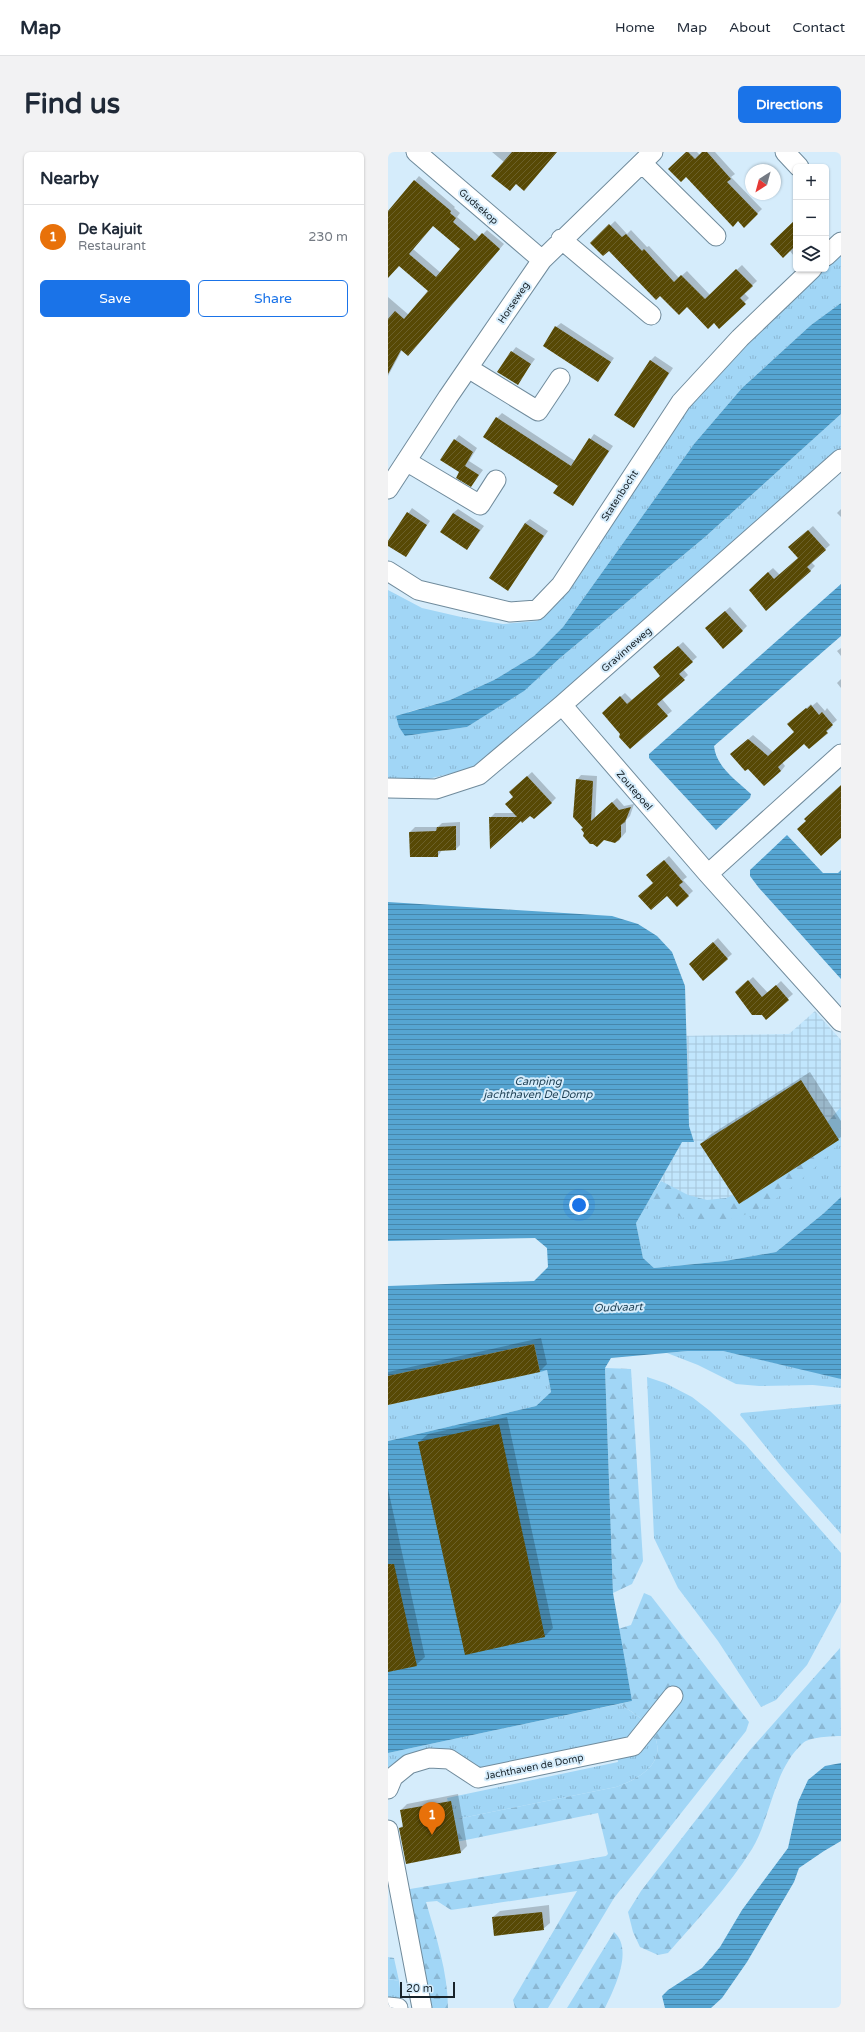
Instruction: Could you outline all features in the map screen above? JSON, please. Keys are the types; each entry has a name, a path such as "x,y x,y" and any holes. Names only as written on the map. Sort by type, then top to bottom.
{"street":[{"name":"Gudsekop","path":"416,152 542,260"},
{"path":"785,152 796,164"},
{"name":"Horseweg","path":"388,489 542,260 647,157 716,236"},
{"path":"562,240 651,316"},
{"path":"829,253 841,242"},
{"name":"Statenbocht","path":"388,571 418,590 510,612 537,610 561,585 681,402 740,338 809,272"},
{"path":"468,368 538,411 560,378"},
{"name":"Gravinneweg","path":"388,788 436,789 479,775 562,705 841,459"},
{"path":"406,461 480,505 496,480"},
{"name":"Zoutepoel","path":"562,705 708,874 841,1022"},
{"path":"708,874 841,754"},
{"name":"Jachthaven de Domp","path":"388,1789 394,1777 409,1764 429,1758 449,1759 478,1778 633,1746 673,1696"},
{"path":"388,1830 422,2008"},
{"path":"388,2007 398,2008"}],"shaded area":[{"path":"815,1011 841,1040 841,1211 624,1226 677,1036 789,1034"}],"green space":[{"path":"841,252 841,303 811,325 742,388 694,444 563,627 534,656 494,680 450,700 408,712 405,736 467,727 524,690 705,537 841,414 841,450 537,715 473,768 428,779 388,779 388,590 422,608 461,617 503,624 537,621 553,608 585,567 654,451 702,388 820,272 829,272 829,263"},
{"path":"841,1107 841,1141 808,1174 789,1190 747,1214 725,1220 702,1221 679,1216 650,1198 661,1181 688,1195 707,1200 726,1198 744,1192 816,1135"},
{"path":"841,1141 841,1197 824,1213 776,1252 725,1261 654,1268 643,1258 636,1223 650,1198 679,1216 775,1199 799,1180"},
{"path":"688,1351 723,1351 837,1377 841,1379 841,1388 813,1385 759,1386 736,1384 698,1365 667,1353"},
{"path":"605,1368 631,1369 643,1561 632,1584 613,1593"},
{"path":"547,1370 551,1392 536,1406 388,1441 388,1405"},
{"path":"647,1377 665,1383 692,1397 710,1411 745,1444 841,1553 841,1602 807,1665 776,1700 761,1707 718,1641 678,1588 654,1538"},
{"path":"841,1404 841,1534 782,1467 740,1415 741,1413"},
{"path":"644,1593 651,1596 749,1722 746,1731 614,1898 548,2008 515,2008 513,2000 577,1891 451,1910 437,1901 426,1902 444,1968 448,2008 429,2008 404,1890 606,1856 608,1854 598,1813 456,1842 452,1820 616,1787 640,1776 652,1764 656,1757 657,1749 656,1740 652,1730 648,1724 619,1704 632,1701 618,1629 631,1625"},
{"path":"840,1648 841,1736 810,1739 803,1743 793,1754 779,1779 759,1836 752,1849 723,1889 668,1953 658,1955 640,1947 633,1932 628,1912 641,1891 750,1750"},
{"path":"619,1704 644,1721 651,1728 655,1736 657,1749 656,1757 646,1771 640,1776 616,1787 452,1820 447,1798 618,1762 614,1743 485,1772 467,1759 443,1749 388,1770 388,1753"},
{"path":"614,1932 620,1940 622,1959 617,1980 605,2008 567,2008"},
{"path":"388,1957 394,1958 399,1981 388,1979"},
{"path":"388,1979 399,1981 402,2003 388,2001"}],"water":[{"path":"841,303 841,414 705,537 560,658 524,691 467,727 405,736 399,727 396,716 450,700 494,680 534,656 563,627 694,444 742,388 811,325"},
{"path":"841,584 841,636 714,746 719,761 723,767 751,794 750,798 716,830 649,758 649,754"},
{"path":"787,835 823,873 838,873 841,870 841,979 759,888 750,876 750,870"},
{"name":"Camping jachthaven De Domp","path":"388,902 612,916 638,924 657,936 672,952 685,986 689,1126 694,1142 682,1142 636,1223 643,1258 654,1268 725,1261 776,1252 824,1213 841,1197 841,1379 723,1351 688,1351 611,1358 605,1368 613,1593 632,1701 388,1753 388,1441 536,1406 551,1392 547,1370 540,1372 534,1344 388,1376 388,1286 534,1281 548,1267 547,1248 535,1238 388,1241"},
{"path":"841,1763 841,1841 799,1868 794,1882 747,1962 722,1998 711,2008 665,2008 662,1996 668,1990 702,1968 720,1947 742,1910 788,1848 798,1802 808,1780 825,1766"}],"building":[{"path":"512,152 557,152 524,191 516,184 510,191 491,176"},
{"path":"686,152 688,152 695,159 702,152 707,152 731,179 727,182 758,214 744,228 738,221 733,227 686,177 681,182 668,169"},
{"path":"414,180 451,211 450,213 456,218 453,222 475,241 482,233 500,249 408,356 401,350 388,374 388,319 395,311 404,319 428,291 399,266 388,278 388,211","holes":["433,226 460,249 436,277 409,254"]},
{"path":"793,222 793,248 783,258 770,244"},
{"path":"609,224 622,237 626,234 642,251 644,249 674,282 681,275 705,299 736,269 753,286 740,298 746,304 719,329 714,323 708,329 687,307 679,315 660,296 656,300 609,251 603,256 590,243"},
{"path":"555,326 611,362 598,382 543,346"},
{"path":"511,351 531,364 518,385 497,372"},
{"path":"650,360 669,373 634,428 614,415"},
{"path":"496,417 571,466 589,438 609,451 573,506 553,493 558,486 483,437"},
{"path":"454,439 473,452 465,466 479,475 471,487 456,478 459,472 440,460"},
{"path":"407,512 427,525 406,557 388,546 388,541"},
{"path":"453,513 480,530 467,550 440,532"},
{"path":"525,523 544,536 508,591 489,578"},
{"path":"808,530 826,550 807,567 811,571 766,611 749,590 768,572 774,579 798,558 788,547"},
{"path":"725,611 743,631 723,649 705,628"},
{"path":"678,646 693,662 679,674 685,680 657,704 668,716 630,749 619,737 620,734 602,713 620,696 627,704 660,676 653,667"},
{"path":"811,705 819,715 822,712 833,725 826,731 828,733 809,749 804,744 778,767 781,771 764,786 748,769 745,771 730,754 748,739 768,756 794,732 787,724"},
{"path":"527,776 552,803 534,819 530,816 522,823 521,821 490,849 489,817 517,817 505,804 513,797 509,792"},
{"path":"576,779 593,781 591,821 612,802 619,810 631,807 625,822 621,825 621,837 615,843 604,840 597,847 590,844 583,836 584,833 581,829 583,828 573,817"},
{"path":"841,785 841,838 821,856 797,829 806,821 804,819"},
{"path":"456,826 456,850 438,851 438,857 410,857 409,832 436,831 437,827"},
{"path":"664,860 683,882 679,885 689,896 677,907 667,896 651,910 638,896 653,883 646,875"},
{"path":"713,942 728,959 703,981 689,964"},
{"path":"748,980 762,997 776,985 789,1000 766,1020 762,1015 752,1015 735,992"},
{"path":"801,1080 839,1140 739,1204 700,1144"},
{"path":"534,1344 540,1372 388,1405 388,1376"},
{"path":"499,1424 545,1637 465,1655 418,1442"},
{"path":"388,1564 394,1564 417,1666 388,1672"},
{"path":"451,1801 461,1853 406,1864 399,1828 403,1827 400,1810"},
{"path":"542,1912 544,1930 494,1936 492,1917"}],"place":[{"name":"De Kajuit","path":"432,1835"}],"water label":[{"name":"Oudvaart","path":"618,1307"}]}
